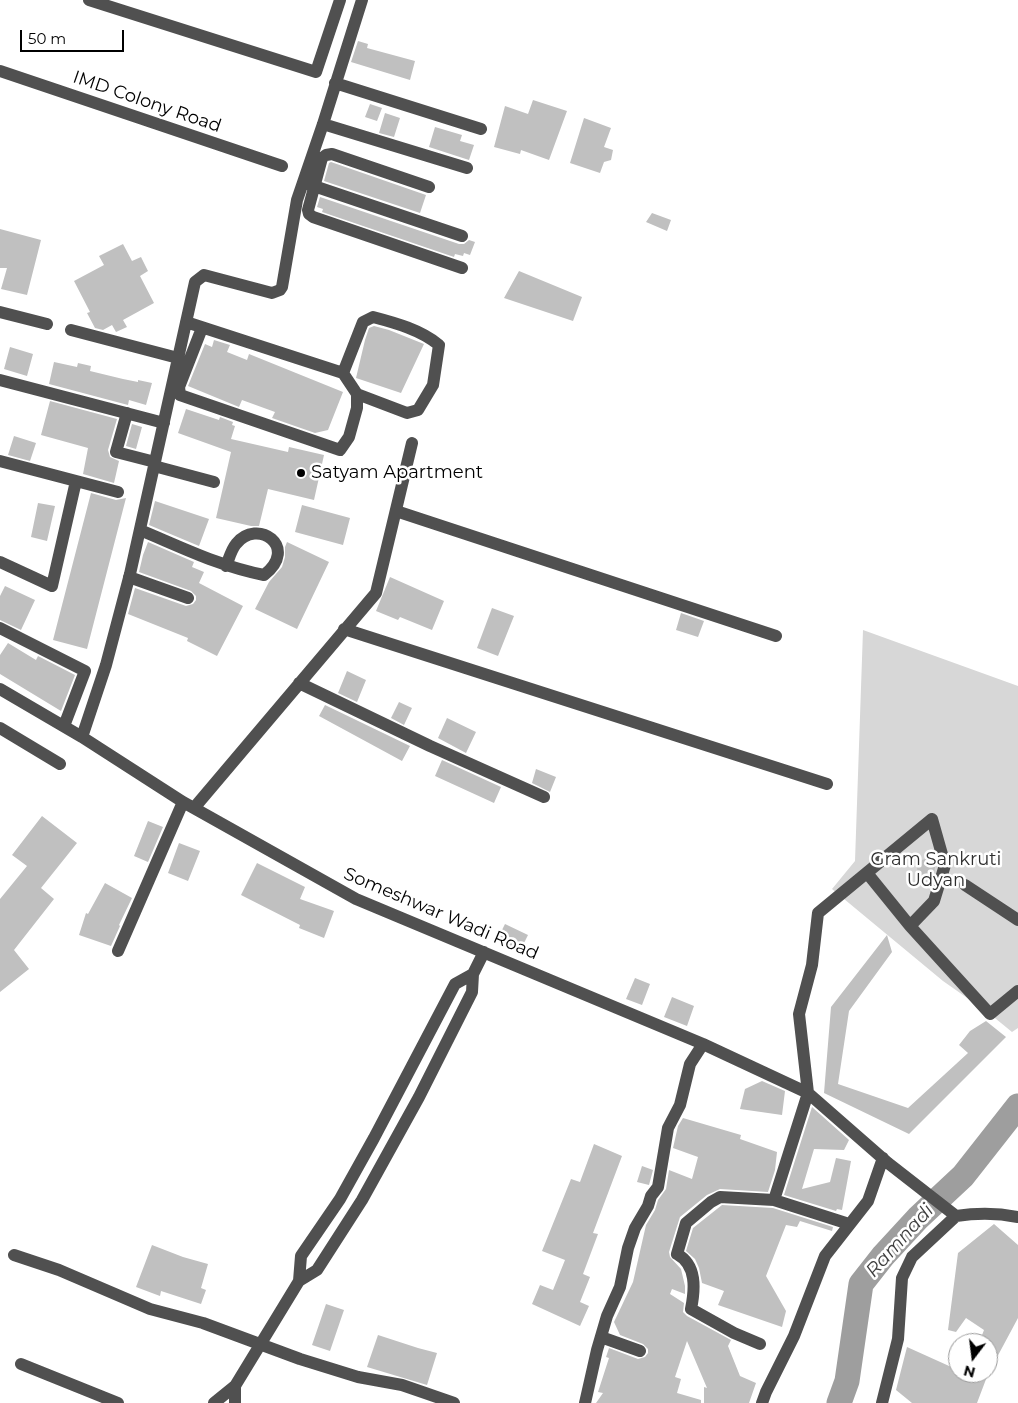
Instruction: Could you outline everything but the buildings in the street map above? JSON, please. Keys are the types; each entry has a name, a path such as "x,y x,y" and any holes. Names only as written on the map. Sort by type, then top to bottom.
{"street":[{"path":"89,0 316,72 340,0"},
{"path":"362,0 335,83 308,184 309,214 462,268"},
{"name":"IMD Colony Road","path":"0,71 282,166"},
{"path":"335,83 481,129"},
{"path":"324,124 467,168"},
{"path":"82,737 106,665 129,577 195,282 204,275 272,293 280,290 297,200 322,158 326,155 332,154 430,187"},
{"path":"308,184 462,236"},
{"path":"0,312 47,324"},
{"path":"343,373 363,322 373,317 428,336 439,345 433,385 418,410 407,413 357,394"},
{"path":"186,322 343,373 357,394 357,408 349,437 340,450 180,395 179,387 202,328"},
{"path":"71,330 178,358"},
{"path":"0,380 164,423"},
{"path":"128,413 116,452 214,482"},
{"path":"118,951 189,805 376,593 412,443"},
{"path":"0,461 118,492"},
{"path":"0,562 52,586 76,481"},
{"path":"396,511 776,636"},
{"path":"140,530 226,566"},
{"path":"129,577 188,598"},
{"path":"0,628 85,671 64,726"},
{"path":"344,629 827,784"},
{"path":"299,682 430,746 544,797"},
{"name":"Someshwar Wadi Road","path":"0,689 82,737 189,805 356,899 703,1044 808,1093 885,1161 956,1216"},
{"path":"0,728 60,764"},
{"path":"774,1200 808,1093 799,1014 812,965 818,913 932,819 944,865 934,900 910,926"},
{"path":"867,873 910,926 990,1014 1018,991"},
{"path":"965,885 1018,920"},
{"path":"299,1281 317,1270 362,1200 419,1097 472,992 473,974 484,952"},
{"path":"214,1403 235,1386 299,1281 301,1256 340,1199 455,984 473,974"},
{"path":"585,1403 596,1350 620,1287 628,1248 635,1228 648,1206 651,1196 658,1187 668,1128 680,1105 690,1064 703,1044"},
{"path":"762,1403 797,1329 825,1256 868,1201 885,1161"},
{"path":"760,1344 734,1333 691,1309 694,1278 684,1258 677,1254 686,1222 720,1197 774,1200 849,1224"},
{"path":"882,1403 898,1339 902,1278 912,1257 956,1216 1006,1214 1018,1218"},
{"path":"14,1255 68,1274 150,1309 203,1323 260,1345 358,1377 402,1385 454,1403"},
{"path":"601,1338 640,1350"},
{"path":"21,1364 118,1403"},
{"path":"235,1386 235,1403"}],"green space":[{"name":"Gram Sankruti Udyan","path":"863,630 1018,686 1018,1028 1012,1032 943,981 832,889 855,861"}],"waterway":[{"name":"Ramnadi","path":"839,1403 847,1381 861,1284 883,1256 918,1218 963,1176 1018,1106"}],"place":[{"name":"Satyam Apartment","path":"301,473"}]}
